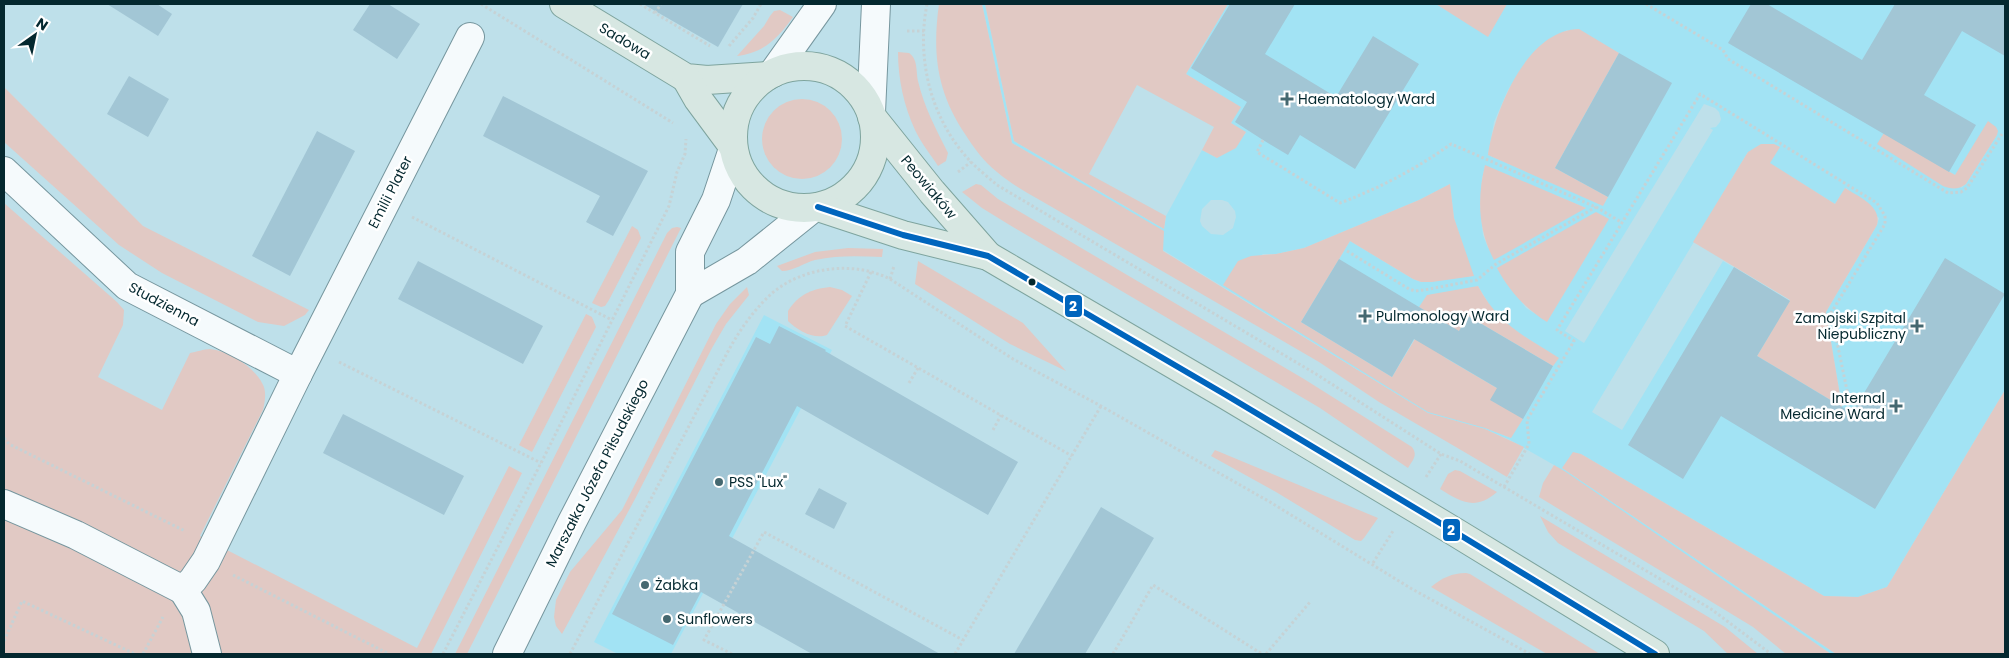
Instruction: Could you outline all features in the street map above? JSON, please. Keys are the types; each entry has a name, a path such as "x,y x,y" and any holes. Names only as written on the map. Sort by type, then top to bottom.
{"main road":[{"name":"Sadowa","path":"564,4 686,78 707,80 770,74"},
{"path":"798,66 822,68 852,84 863,97 872,115 875,133 874,150 869,166 861,181 842,198 816,208 797,209 768,199 755,190 737,165 733,147 732,128 740,105 754,85 770,74 798,66"},
{"name":"Sadowa","path":"686,78 698,99 733,147"},
{"name":"Peowiaków","path":"872,115 932,192 988,256"},
{"name":"Peowiaków","path":"816,208 903,234 988,256 1226,395 1655,654"}],"street":[{"path":"770,74 822,4"},
{"path":"872,115 876,4"},
{"name":"Emilii Plater","path":"312,348 470,37"},
{"name":"Marszałka Józefa Piłsudskiego","path":"507,654 572,522 690,294 690,252 716,200 733,147"},
{"name":"Studzienna","path":"4,171 127,286 298,374"},
{"path":"690,294 747,261 816,208"},
{"path":"183,590 193,580 210,553 312,348"},
{"path":"4,504 76,535 183,590 196,611 207,654"}],"path":[{"path":"481,4 680,127"},
{"path":"640,4 716,49"},
{"path":"655,13 661,4"},
{"path":"724,50 753,18 762,4"},
{"path":"927,4 923,53 931,93 940,116 954,140 971,162 997,185 1316,374 1440,454 1460,462 1504,487 1711,609 1771,654"},
{"path":"1646,4 1723,50 1728,59 1948,193 1961,192 1967,188 2002,134"},
{"path":"905,31 924,31"},
{"path":"1504,487 1529,444 1527,420 1574,341 1557,330 1700,94 1878,203 1885,216 1885,224 1831,313 1849,400 1856,405"},
{"path":"443,654 669,206 677,172 686,154 686,140 683,134"},
{"path":"1263,140 1257,152 1340,203 1383,186 1427,161 1451,144 1596,207 1622,222"},
{"path":"957,173 971,162"},
{"path":"385,203 612,320"},
{"path":"1347,251 1409,289 1415,291 1424,290 1477,280 1496,264 1596,207"},
{"path":"570,654 725,357 748,319 772,293 800,278 821,271 842,268 871,272 890,279 1013,359 1101,406 1270,502 1373,563 1412,589 1530,654"},
{"path":"871,272 845,326 1072,456"},
{"path":"312,348 541,463"},
{"path":"909,384 918,368"},
{"path":"955,654 1101,406"},
{"path":"993,430 1001,415"},
{"path":"4,438 9,444 210,553 389,654"},
{"path":"1425,479 1440,454"},
{"path":"1373,563 1394,530"},
{"path":"732,654 704,640 764,532 963,640"},
{"path":"1114,654 1153,586 1262,654"},
{"path":"4,641 22,601 135,654"},
{"path":"1266,654 1310,602"}],"shaded area":[{"path":"939,4 982,4 1012,143 1164,231 1163,251 1428,413 1485,429 1524,447 1507,477 1379,402 1319,362 1022,190 992,168 965,134 948,103 943,88 939,72 936,40"},
{"name":"Zamojski Szpital Niepubliczny","path":"982,4 985,4 1014,141 1164,229 1166,216 1202,150 1217,158 1246,133 1231,123 1240,107 1186,74 1228,4 1436,4 1488,36 1507,4 2005,4 2005,390 1887,587 1858,597 1824,596 1581,454 1562,468 1836,654 1831,654 1554,465 1510,440 1485,429 1428,413 1163,250 1163,231 1012,143","holes":["1567,30 1619,53 1555,168 1608,197 1603,205 1488,155 1494,122 1508,90 1520,71 1542,45","1704,104 1715,108 1719,112 1720,122 1716,127 1710,128 1713,130 1584,343 1565,331","1997,135 1966,184 1961,188 1949,172 1955,175","1779,148 1769,163 1835,204 1846,188 1879,218 1877,225 1826,312 1842,407 1790,301 1723,261 1622,430 1592,412 1748,152","1485,166 1586,208 1488,248 1483,235 1480,205","1450,184 1454,218 1473,276 1421,282 1350,241 1301,322 1392,377 1430,313 1478,286 1493,311 1503,321 1558,358 1553,366 1468,316 1444,357 1511,438 1485,428 1223,285 1263,254 1276,254 1304,248 1419,200","1211,200 1228,202 1235,211 1236,217 1233,228 1223,235 1211,234 1202,226 1200,221 1202,209","1608,219 1547,321 1526,308 1521,301"]},
{"path":"985,4 1228,4 1186,74 1241,107 1231,123 1246,132 1236,148 1217,158 1202,150 1214,127 1137,85 1089,174 1166,216 1164,229 1014,141"},
{"path":"1436,4 1507,4 1488,37"},
{"path":"780,10 793,17 782,32 763,48 737,56 764,26 774,11"},
{"path":"1579,29 1619,53 1555,168 1608,197 1603,206 1488,155 1491,137 1505,96 1528,58 1543,43 1560,33"},
{"path":"898,52 909,53 914,58 924,100 948,153 946,161 938,166 917,135 911,121 900,82"},
{"path":"4,87 143,226 309,310 305,315 284,326 258,322 162,273 119,245 4,142"},
{"path":"794,99 810,99 831,110 842,131 842,147 831,168 810,179 794,179 780,173 768,161 762,147 762,131 768,117 780,105"},
{"path":"1988,121 1996,127 1997,135 1966,184 1957,188 1943,186 1877,144 1884,133 1955,175"},
{"path":"1761,144 1774,144 1780,147 1770,163 1835,204 1845,188 1873,207 1878,218 1877,225 1826,312 1842,407 1757,356 1790,300 1693,242 1748,152"},
{"path":"1485,165 1586,208 1494,260 1485,237 1480,214 1482,177"},
{"path":"976,184 981,185 998,199 1304,379 1412,447 1415,455 1408,468 1320,408 982,208 962,192"},
{"path":"1450,184 1454,218 1474,276 1421,282 1350,241 1301,322 1392,377 1430,314 1419,307 1427,295 1478,286 1503,320 1523,336 1559,358 1553,366 1468,316 1444,357 1497,388 1523,419 1511,438 1485,428 1428,412 1223,285 1238,261 1251,256 1276,254 1304,248 1419,200"},
{"path":"4,203 124,310 123,325 98,377 162,410 190,353 210,349 240,360 253,371 264,386 265,400 263,410 200,536 417,648 509,466 522,473 431,654 4,654"},
{"path":"1596,212 1609,219 1547,322 1518,298 1497,268"},
{"path":"632,226 638,230 641,238 609,300 605,306 601,307 592,303"},
{"path":"672,228 681,228 467,654 455,654 667,233"},
{"path":"848,248 883,249 882,257 848,256 824,258 786,271 782,271 777,266 815,252"},
{"path":"918,261 1023,323 1066,371 1010,344 915,284"},
{"path":"747,287 749,295 726,324 712,348 635,499 562,634 556,626 554,617 556,600 570,572 622,510 716,324 730,304"},
{"path":"830,287 842,290 852,296 827,335 811,335 796,328 788,321 788,311 796,301 811,291"},
{"path":"586,314 592,317 596,327 532,452 519,445"},
{"name":"PSS \"Lux\"","path":"764,315 832,350 671,654 618,654 594,642"},
{"path":"2005,390 2005,654 1836,654 1562,468 1573,452 1581,454 1824,596 1858,597 1887,587"},
{"path":"1215,450 1378,518 1361,541 1355,540 1276,492 1211,456"},
{"path":"1554,465 1831,654 1786,654 1753,627 1539,497 1543,483"},
{"path":"1455,470 1497,492 1489,498 1475,503 1455,498 1440,489 1448,474"},
{"path":"1540,516 1725,627 1758,654 1728,654 1704,631 1558,543 1548,532"},
{"path":"1466,573 1600,654 1547,654 1431,587 1447,577"}],"building":[{"path":"107,4 157,4 172,14 158,36"},
{"path":"370,4 388,4 420,24 397,59 353,30"},
{"path":"643,4 743,4 718,47"},
{"path":"1230,4 1295,4 1265,54 1336,97 1373,36 1419,64 1355,169 1300,135 1288,155 1263,140 1235,122 1247,102 1191,68"},
{"path":"1751,4 1767,4 1862,60 1895,4 2005,4 2005,56 1962,31 1924,95 1976,125 1949,172 1728,43"},
{"path":"1619,53 1672,83 1608,197 1555,168"},
{"path":"129,76 169,99 148,137 107,114"},
{"path":"503,96 648,171 613,236 586,222 600,196 483,136"},
{"path":"317,131 355,151 290,276 252,256"},
{"path":"1945,258 2005,294 1875,509 1721,416 1683,479 1628,445 1734,267 1790,301 1757,356 1852,413"},
{"path":"1339,259 1459,331 1468,316 1553,366 1523,419 1490,400 1497,388 1414,339 1392,377 1301,322"},
{"path":"418,261 543,326 523,364 398,299"},
{"path":"779,326 826,350 1018,462 988,515 797,406 729,536 940,654 812,654 701,592 673,645 612,614 756,337 770,344"},
{"path":"343,414 464,476 444,515 323,453"},
{"path":"819,488 847,503 834,529 805,514"},
{"path":"1101,507 1154,538 1085,654 1014,654"}],"transit line":[{"name":"2","path":"818,207 903,235 988,256 1226,395 1655,654"}],"place":[{"name":"Haematology Ward","path":"1287,99"},
{"name":"Pulmonology Ward","path":"1365,316"},
{"name":"Zamojski Szpital Niepubliczny","path":"1917,326"},
{"name":"Internal Medicine Ward","path":"1896,406"},
{"name":"PSS \"Lux\"","path":"719,482"},
{"name":"Żabka","path":"645,585"},
{"name":"Sunflowers","path":"667,619"}]}
